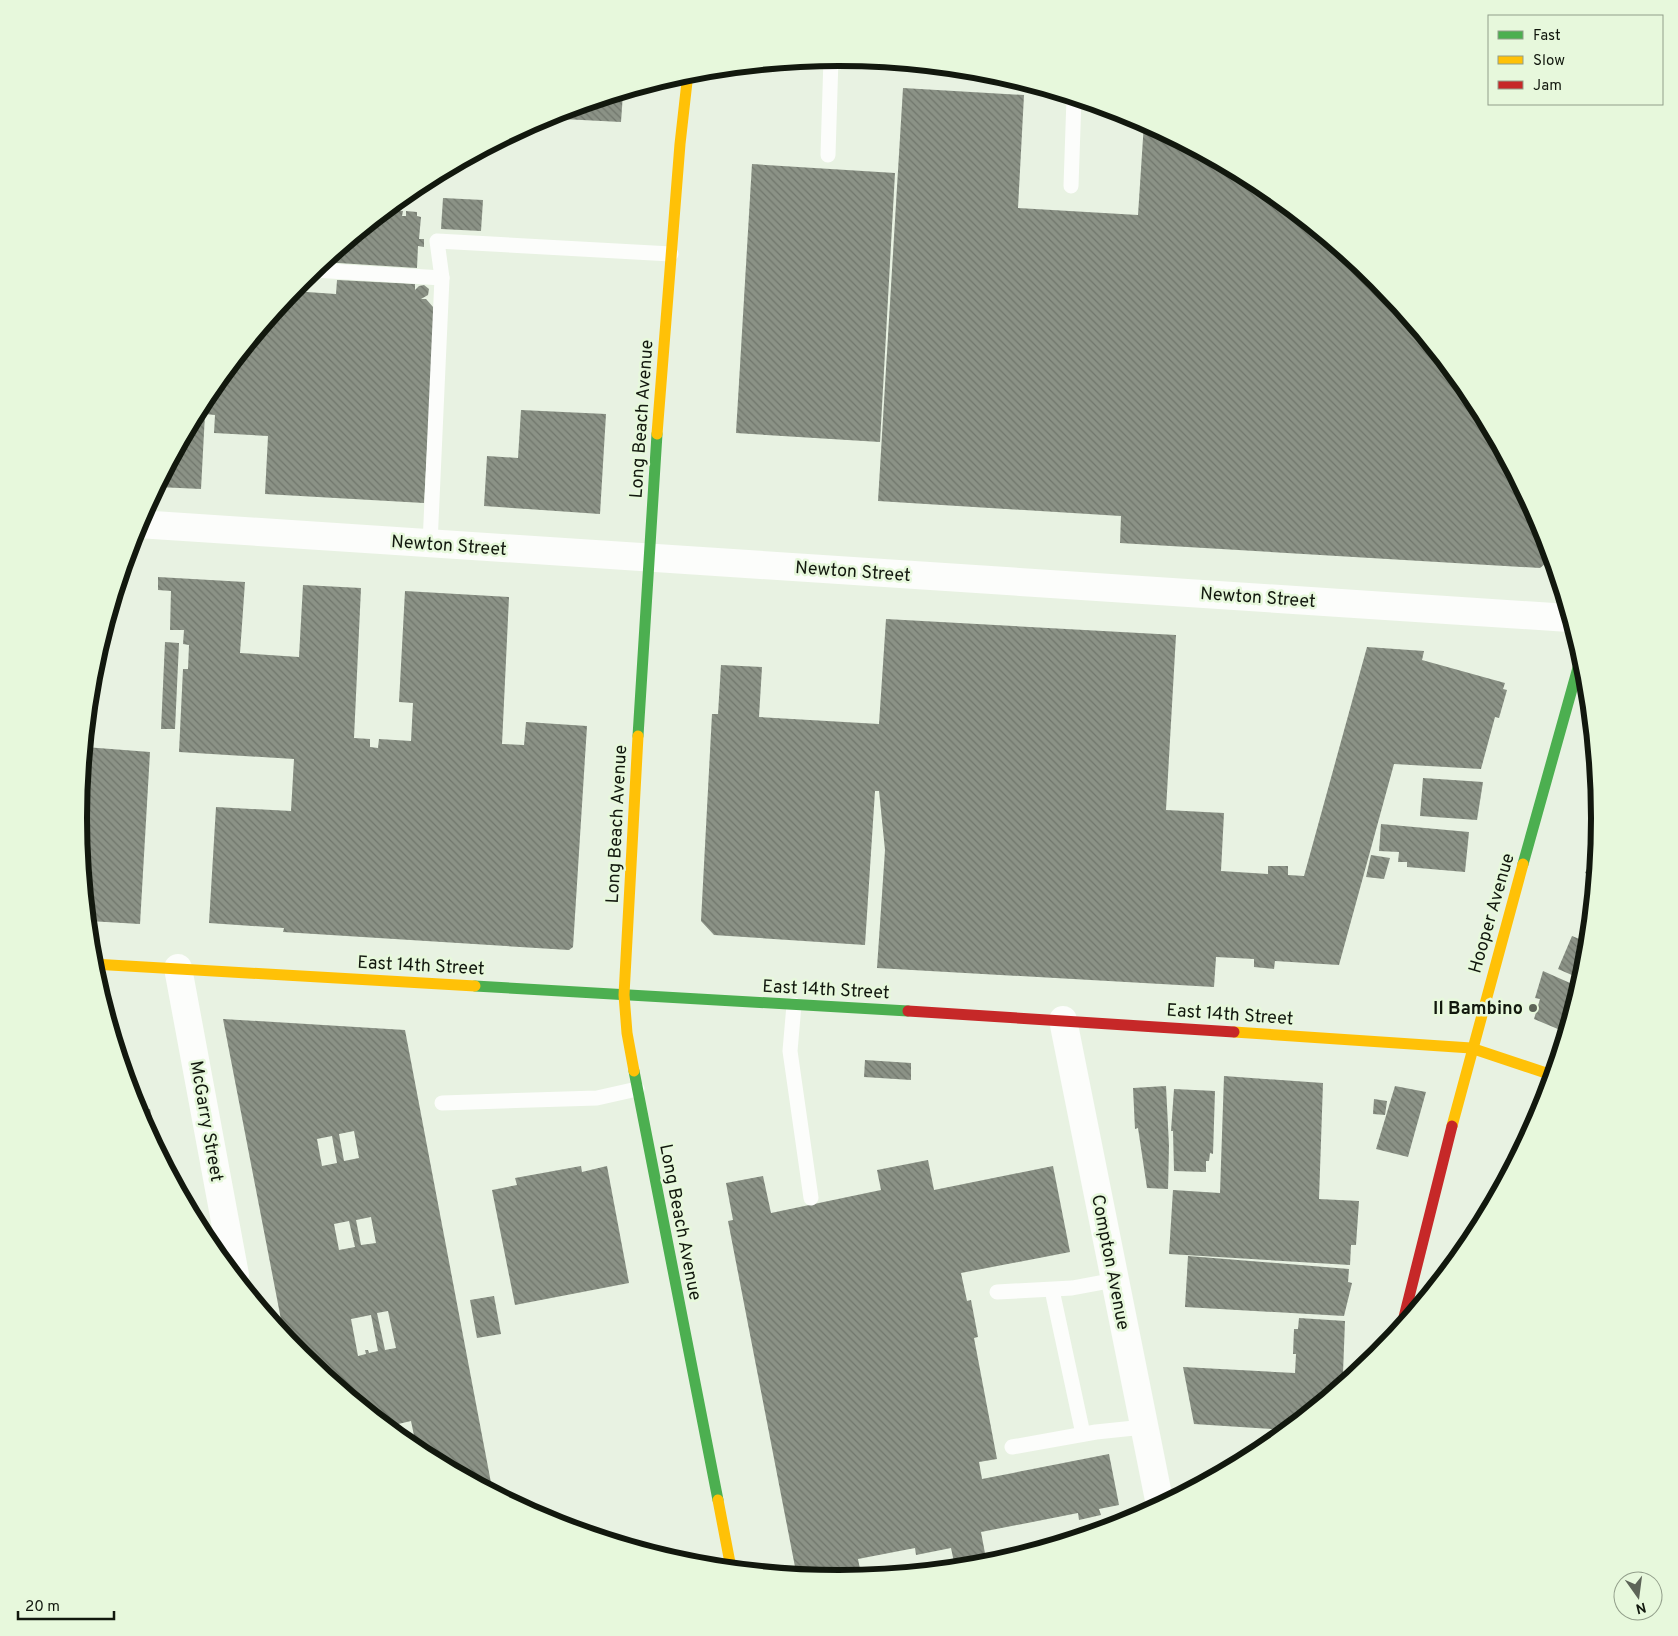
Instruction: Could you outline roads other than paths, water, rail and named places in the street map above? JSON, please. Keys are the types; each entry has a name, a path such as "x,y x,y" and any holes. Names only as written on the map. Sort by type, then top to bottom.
{"street":[{"name":"Long Beach Avenue","path":"687,82 680,144 648,557 624,995 627,1033 730,1561"},
{"name":"Newton Street","path":"147,525 1563,618"},
{"name":"Hooper Avenue","path":"1405,1313 1471,1048 1576,673"},
{"name":"East 14th Street","path":"102,964 1063,1020 1471,1048 1546,1073"},
{"name":"McGarry Street","path":"178,968 232,1262"},
{"name":"Compton Avenue","path":"1063,1020 1159,1498"}],"lane":[{"path":"828,155 831,66"},
{"path":"1071,186 1074,104"},
{"path":"430,544 442,278 437,241 671,254"},
{"path":"324,271 442,278"},
{"path":"794,1004 790,1051 811,1198"},
{"path":"442,1103 597,1098 638,1089"},
{"path":"997,1292 1052,1290 1114,1280"},
{"path":"1052,1290 1083,1434"},
{"path":"1012,1447 1083,1434 1144,1427"}],"place":[{"name":"Il Bambino","path":"1533,1008"}]}
